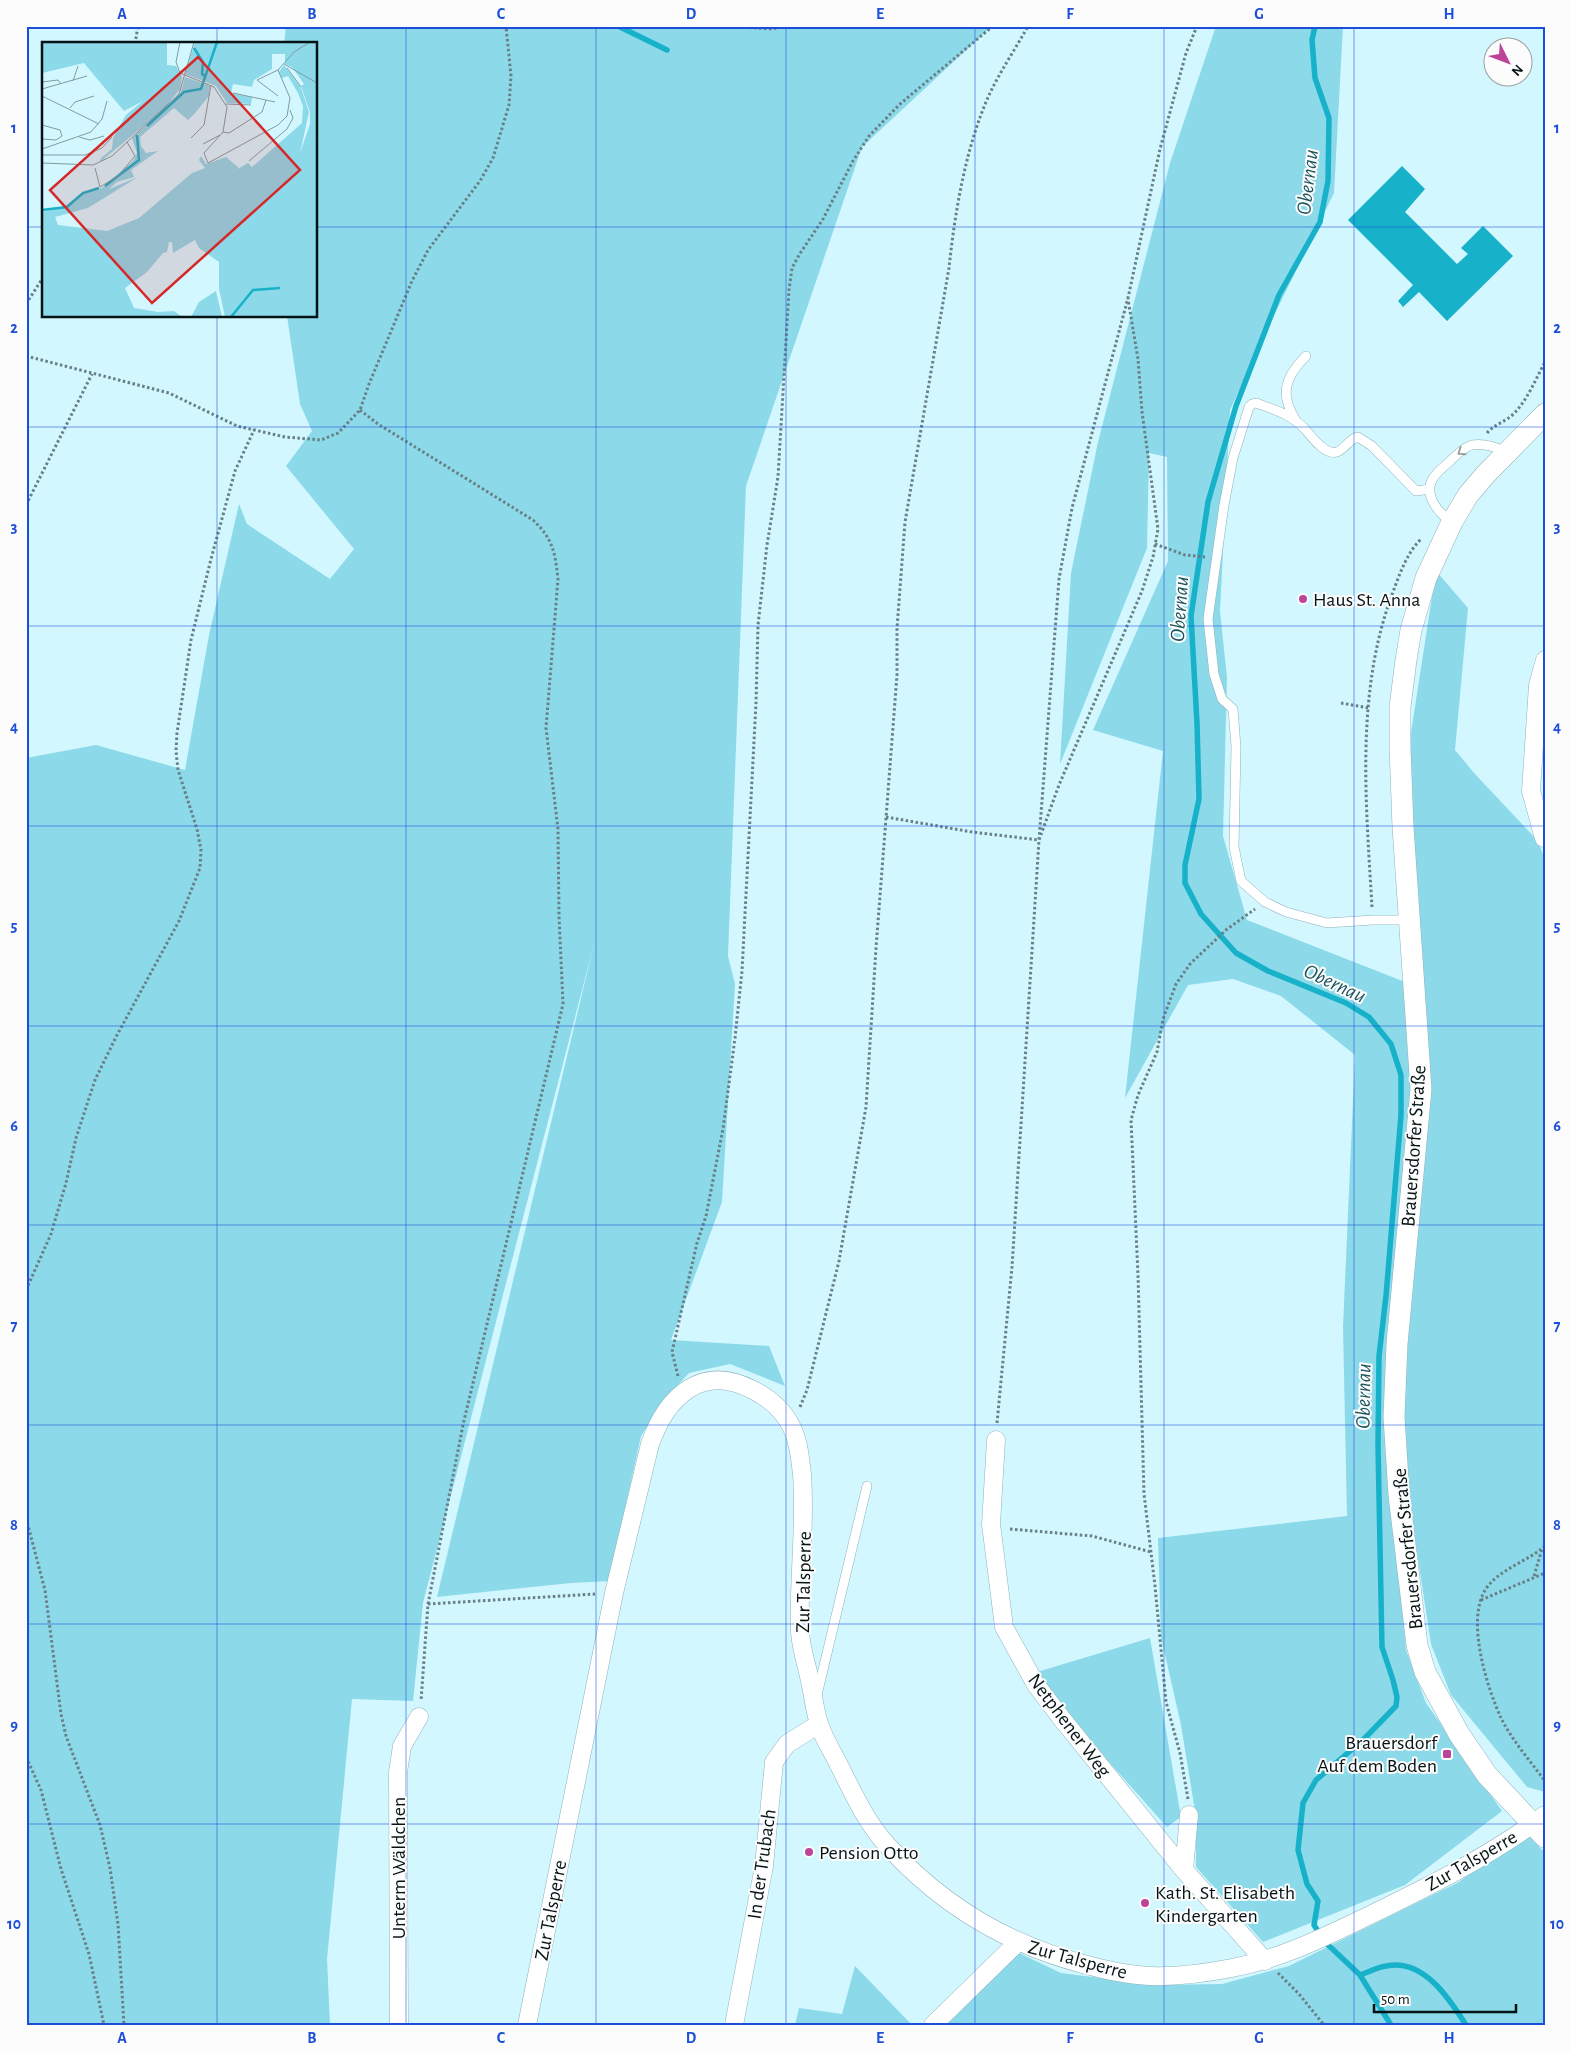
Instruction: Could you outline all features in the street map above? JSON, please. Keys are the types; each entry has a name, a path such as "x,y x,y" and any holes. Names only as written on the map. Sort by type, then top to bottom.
{"street":[{"name":"Brauersdorfer Straße","path":"1541,1825 1487,1775 1459,1734 1425,1672 1418,1645 1399,1495 1394,1417 1397,1344 1421,1089 1403,827 1400,707 1411,630 1426,578 1452,522 1468,495 1506,452 1545,414"},
{"path":"1544,838 1531,791 1538,685 1545,660"},
{"name":"Zur Talsperre","path":"527,2025 614,1593 650,1444 665,1411 674,1401 700,1382 730,1381 765,1396 783,1413 792,1428 800,1454 804,1502 800,1634 818,1724 854,1796 884,1843 924,1883 982,1924 1018,1942 1064,1959 1111,1972 1151,1976 1190,1974 1232,1968 1265,1961 1309,1945 1403,1899 1541,1825"},
{"name":"Netphener Weg","path":"996,1440 992,1527 1004,1627 1036,1684 1184,1870 1265,1961"},
{"name":"Unterm Wäldchen","path":"399,2025 398,1772 402,1746 419,1717"},
{"name":"In der Trubach","path":"734,2025 764,1866 774,1762 787,1744 818,1724"},
{"path":"1184,1870 1190,1815"},
{"path":"933,2025 1018,1942"}],"lane":[{"path":"1296,421 1287,403 1286,389 1294,368 1306,356"},
{"path":"1410,920 1327,923 1286,912 1265,902 1241,881 1234,847 1236,747 1233,709 1222,699 1214,674 1208,619 1215,558 1233,458 1249,407 1252,404 1256,403 1285,413 1296,421 1323,448 1330,452 1335,453 1339,451 1354,437 1362,438 1416,491 1430,489"},
{"path":"1452,522 1444,518 1430,496 1432,479 1453,457 1470,446 1480,444 1506,452"},
{"path":"815,1705 867,1486"}],"path":[{"path":"135,42 138,26"},
{"path":"26,356 169,393 237,426 285,437 322,440 338,433 351,422 360,410 412,280 428,250 480,181 493,158 510,105 511,76 506,26"},
{"path":"724,26 772,29 787,26"},
{"path":"688,1390 677,1374 672,1352 697,1242 706,1216 723,1129 735,1038 742,971 756,703 758,625 767,545 778,477 789,290 792,268 799,254 823,219 853,161 870,136 900,104 993,26"},
{"path":"792,1428 807,1390 839,1262 866,1107 897,675 897,628 905,522 949,268 954,225 979,120 991,92 1028,26"},
{"path":"996,1440 1012,1257 1039,840 1059,579 1072,508 1128,298 1160,149 1186,53 1197,26"},
{"path":"26,304 42,279"},
{"path":"1039,840 1059,785 1108,675 1142,591 1158,529 1142,412 1137,350 1128,298"},
{"path":"26,505 92,374"},
{"path":"360,410 378,424 532,520 544,530 556,556 558,579 546,728 558,828 563,1004 462,1425 428,1604 419,1717"},
{"path":"26,1290 51,1234 66,1183 76,1138 95,1080 116,1037 179,922 200,868 201,850 197,829 178,770 177,733 191,640 211,559 235,471 254,430"},
{"path":"1155,544 1185,554 1215,558"},
{"path":"1341,703 1369,708"},
{"path":"886,817 972,832 1039,840"},
{"path":"1190,1815 1188,1791 1180,1753 1166,1702 1144,1494 1139,1301 1131,1120 1138,1094 1157,1052 1163,1020 1176,984 1190,964 1210,944 1265,902"},
{"path":"26,1518 44,1590 66,1736 100,1825 110,1868 118,1924 124,2025"},
{"path":"992,1527 1092,1536 1151,1552"},
{"path":"1534,1577 1544,1547"},
{"path":"1544,1547 1495,1579 1484,1591 1477,1626 1491,1691 1502,1719 1518,1745 1545,1781"},
{"path":"1481,1600 1545,1573"},
{"path":"428,1604 578,1596"},
{"path":"26,1757 41,1790 61,1869 89,1954 104,2025"},
{"path":"1265,1961 1299,1994 1324,2025"}],"shaded area":[{"path":"286,26 992,26 862,147 746,486 728,956 735,984 722,1202 671,1340 769,1346 785,1386 730,1364 689,1373 666,1398 641,1436 609,1581 571,1583 437,1597 594,944 423,1603 413,1701 352,1699 327,1959 330,2025 26,2025 26,758 96,745 185,770 209,635 239,504 247,524 330,579 354,549 286,466 312,431 300,404 287,318 318,318 318,42 284,42"},
{"path":"1216,26 1343,26 1334,193 1230,410 1220,611 1227,678 1223,836 1247,920 1405,982 1411,1094 1385,1400 1406,1650 1426,1703 1502,1811 1405,1885 1263,1942 1196,1867 1196,1817 1181,1725 1161,1637 1158,1538 1347,1516 1343,1327 1355,1055 1281,996 1233,979 1188,985 1125,1098 1163,751 1093,730 1168,561 1167,457 1149,453 1147,548 1060,764 1071,573 1098,442 1170,163"},
{"path":"1402,166 1425,189 1405,212 1457,264 1468,254 1461,248 1483,226 1513,256 1447,321 1419,292 1403,307 1398,301 1413,285 1348,220"},
{"path":"1436,571 1468,608 1455,750 1538,841 1545,860 1545,1792 1527,1787 1451,1695 1431,1644 1414,1533 1402,1414 1429,1091 1408,752"},
{"path":"1150,1638 1181,1817 1167,1827 1092,1743 1037,1672"},
{"path":"1524,1831 1545,1853 1545,2025 941,2025 1015,1951 1061,1973 1157,1985 1222,1984 1289,1966 1459,1882"},
{"path":"855,1966 912,2025 795,2025 799,2008 842,2014"}],"waterway":[{"path":"618,26 667,50"},
{"name":"Obernau","path":"1315,26 1312,40 1315,78 1329,118 1328,181 1320,222 1279,295 1236,406 1208,502 1191,616 1199,799 1185,865 1185,883 1201,914 1236,953 1268,971 1346,1003 1369,1017 1391,1044 1401,1075 1401,1115 1386,1296 1379,1356 1378,1445 1382,1647 1393,1680 1397,1697 1396,1706 1363,1740 1316,1780 1303,1803 1298,1850 1307,1884 1318,1901 1314,1925 1325,1942 1360,1975 1391,2025"},
{"path":"1360,1975 1386,1966 1399,1965 1412,1968 1434,1982 1452,2003 1466,2025"}],"place":[{"name":"Haus St. Anna","path":"1303,599"},
{"name":"Brauersdorf Auf dem Boden","path":"1447,1754"},
{"name":"Pension Otto","path":"809,1852"},
{"name":"Kath. St. Elisabeth Kindergarten","path":"1145,1903"}]}
